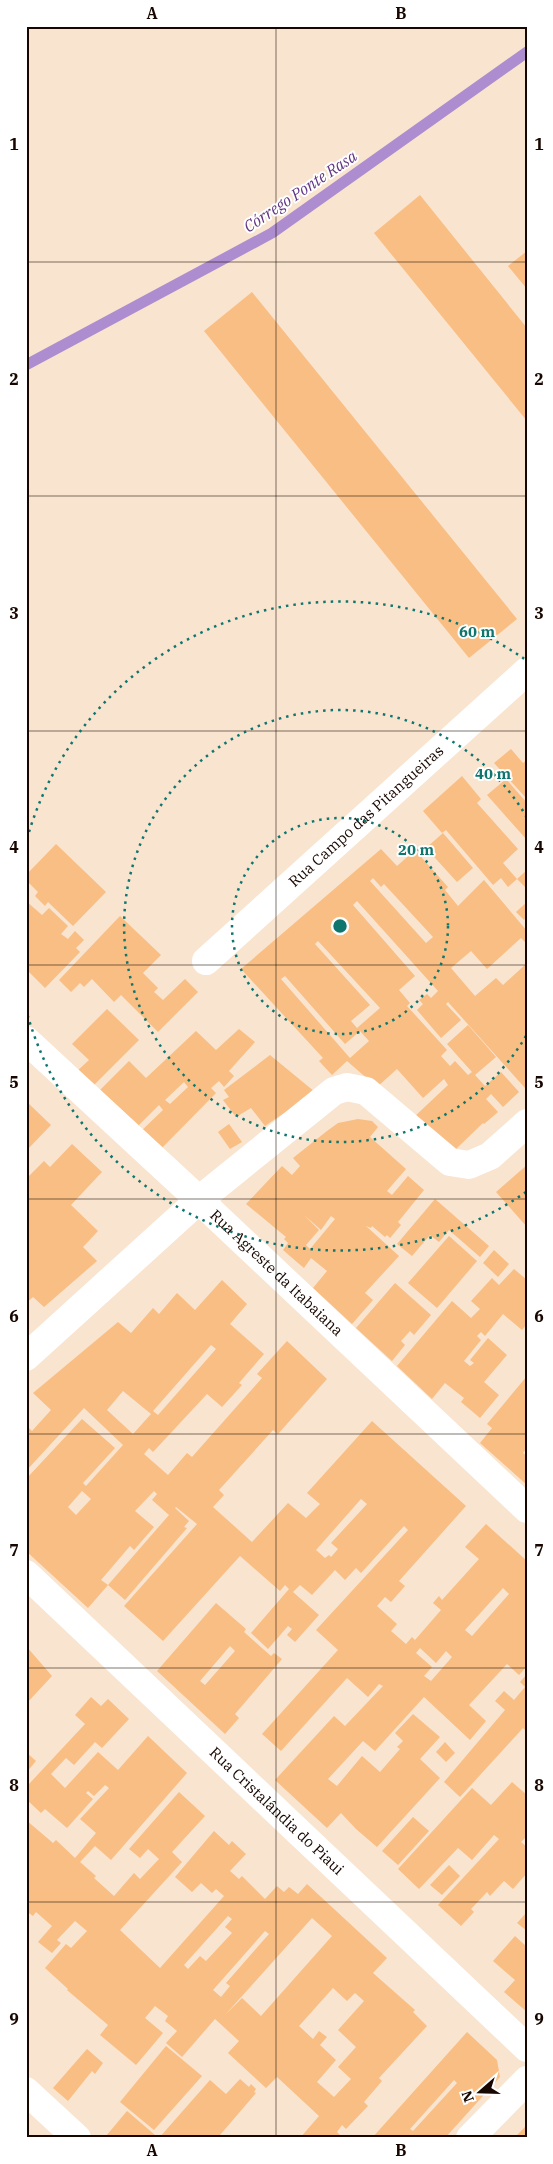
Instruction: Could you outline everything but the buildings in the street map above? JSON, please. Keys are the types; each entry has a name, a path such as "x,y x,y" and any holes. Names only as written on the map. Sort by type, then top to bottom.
{"street":[{"name":"Rua Campo das Pitangueiras","path":"206,961 527,672"},
{"name":"Rua Agreste da Itabaiana","path":"26,1040 200,1200 527,1509"},
{"path":"26,1357 200,1200 334,1091 347,1088 366,1091 450,1162 469,1165 490,1156 527,1123"},
{"name":"Rua Cristalândia do Piaui","path":"26,1574 527,2048"},
{"path":"470,2138 527,2080"},
{"path":"26,2091 77,2138"}],"waterway":[{"name":"Córrego Ponte Rasa","path":"26,365 272,233 527,52"}]}
